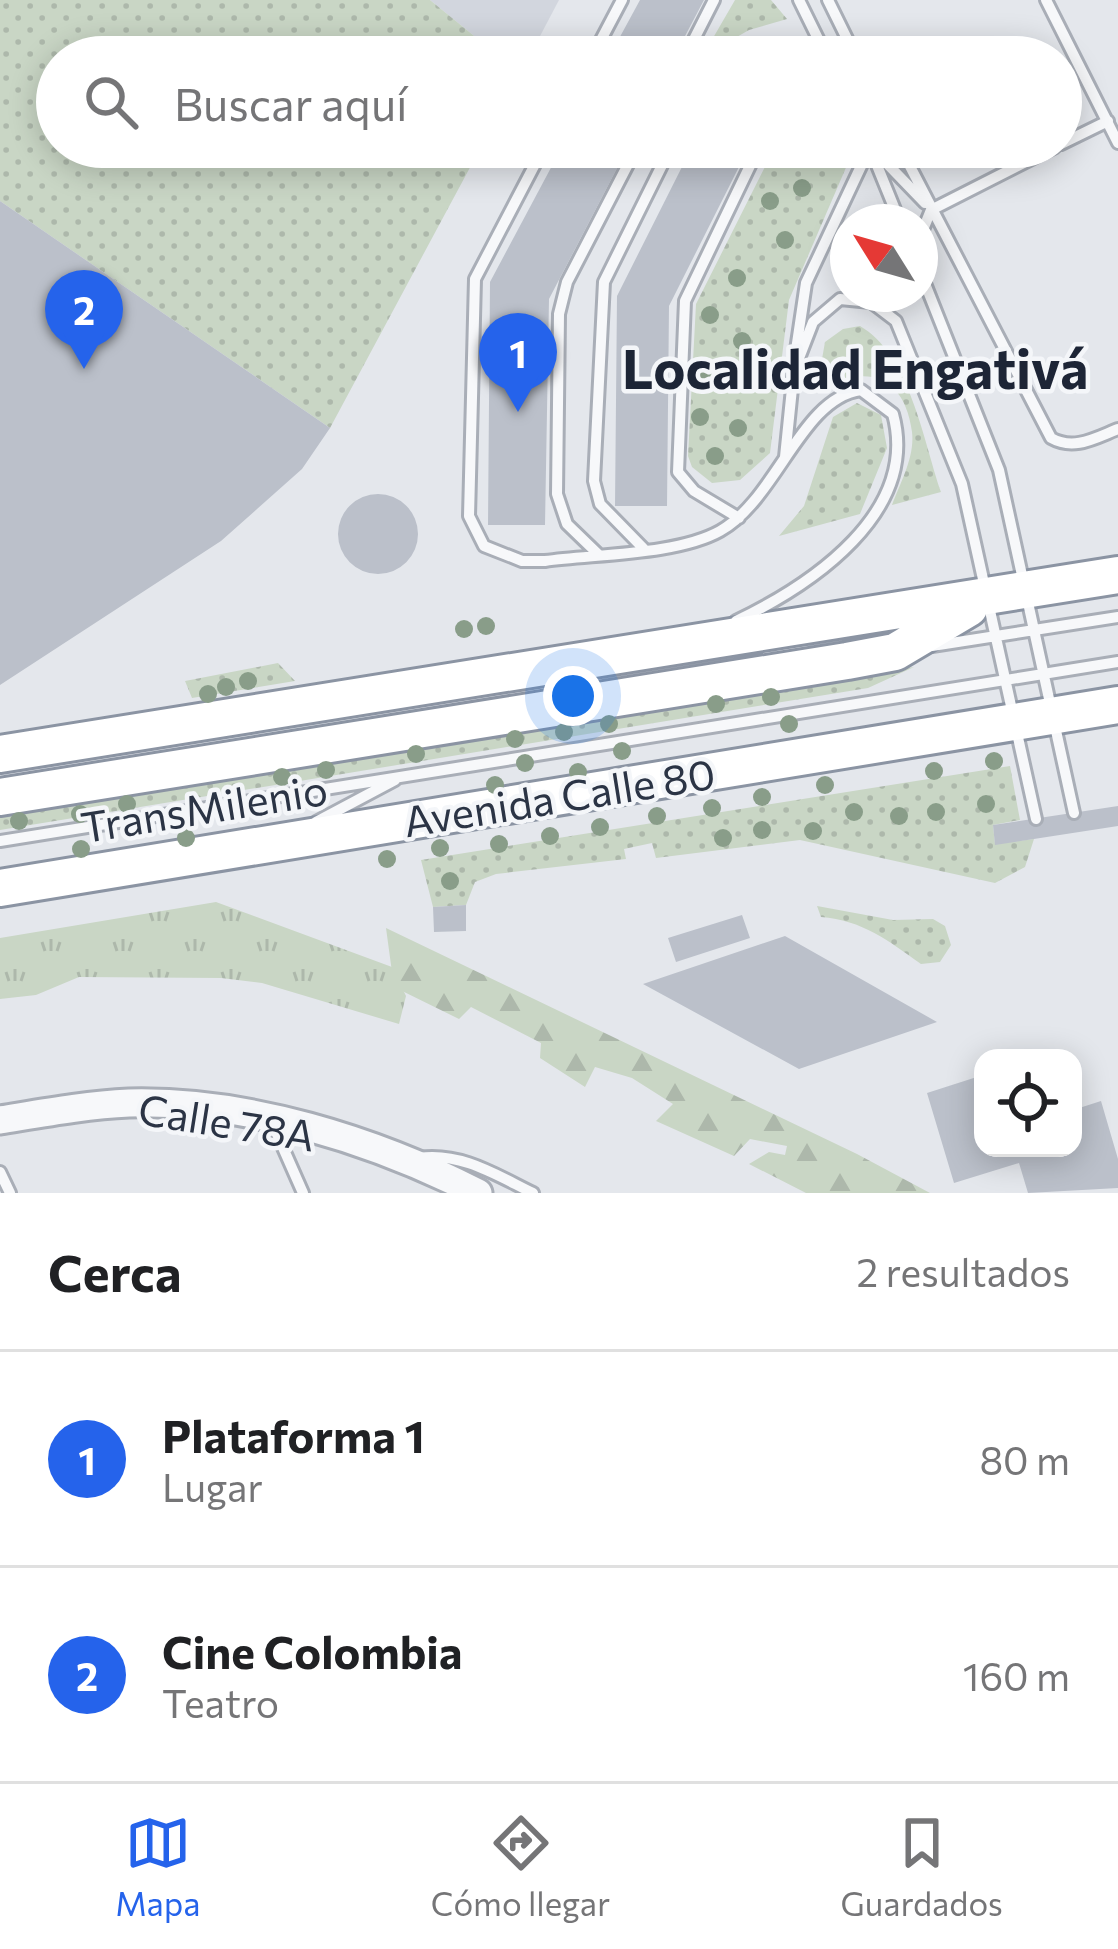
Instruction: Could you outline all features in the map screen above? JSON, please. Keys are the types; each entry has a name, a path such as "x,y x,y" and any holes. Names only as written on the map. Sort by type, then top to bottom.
{"highway":[{"path":"0,754 1118,575"},
{"path":"0,797 895,652 987,598"},
{"name":"Avenida Calle 80","path":"0,888 1118,705"}],"street":[{"name":"Calle 78A","path":"0,1120 129,1103 175,1104 271,1118 394,1156 465,1189"}],"lane":[{"path":"603,36 622,0"},
{"path":"696,36 714,0"},
{"path":"799,0 817,36"},
{"path":"828,0 846,36"},
{"path":"1046,0 1064,36"},
{"path":"1082,70 1118,143"},
{"path":"1082,134 1108,121"},
{"path":"533,168 475,279 469,516 484,546 501,555 545,561 706,538 740,518 815,418 844,392 872,394 893,414 893,470 869,520 847,548 780,600 682,647"},
{"path":"598,555 567,524 557,494 559,314 567,282 627,168"},
{"path":"643,548 600,504 594,482 600,301 610,269 660,168"},
{"path":"740,518 694,491 678,472 681,320 692,283 750,168"},
{"path":"783,466 806,283 860,168"},
{"path":"878,168 893,204"},
{"path":"890,168 925,204"},
{"path":"910,168 928,204"},
{"path":"938,206 1014,168"},
{"path":"938,223 1051,438 1063,445 1081,443 1118,429"},
{"path":"794,371 813,322 840,299 871,302 896,321 962,484 1036,819"},
{"path":"936,312 999,470 1074,813"},
{"path":"895,652 1118,616"},
{"name":"TransMilenio","path":"0,841 1118,662"},
{"name":"TransMilenio","path":"275,843 408,773"},
{"path":"271,1118 303,1193"},
{"path":"394,1156 442,1155 533,1193"},
{"path":"0,1172 10,1193"}],"shaded area":[{"path":"430,0 559,0 540,36 474,36"}],"green space":[{"path":"0,0 430,0 474,36 36,36 36,168 470,168 330,428 0,201"},
{"path":"735,0 771,0 787,19 739,36 714,36"},
{"path":"764,168 846,168 789,300 770,453 740,480 712,483 692,467 688,456 696,304"},
{"path":"860,326 877,339 903,378 941,492 892,505 906,470 912,432 900,396 890,385 864,376 816,393 825,342 843,329"},
{"path":"857,403 881,415 887,448 860,514 779,536 804,506 833,417"},
{"path":"278,663 295,681 192,698 185,681"},
{"path":"914,667 868,688 0,830 0,813"},
{"path":"1010,766 1020,820 993,825 995,844 1034,839 1025,867 995,883 800,840 656,858 652,843 624,849 626,859 496,874 475,882 466,905 433,907 421,860"},
{"path":"216,902 392,967 406,996 399,1024 262,983 221,978 79,977 36,995 0,999 0,938"},
{"path":"817,906 893,920 933,919 945,926 951,945 940,962 921,964 862,927 821,917"},
{"path":"386,928 930,1193 806,1193 749,1164 769,1152 785,1155 787,1146 750,1139 734,1156 656,1121 673,1104 632,1078 595,1067 585,1087 540,1058 541,1043 471,1007 459,1019 394,987"}],"building":[{"path":"640,0 704,0 685,36 620,36"},
{"path":"551,168 617,168 549,299 545,525 488,525 490,282"},
{"path":"681,168 738,168 669,306 667,506 615,506 617,296"},
{"path":"0,201 330,428 302,469 221,541 0,685"},
{"path":"378,494 406,506 418,534 406,562 378,574 350,562 338,534 350,506"},
{"path":"1118,806 1118,826 995,845 993,825"},
{"path":"466,905 466,931 434,932 433,907"},
{"path":"742,915 750,938 676,962 668,938"},
{"path":"785,936 937,1022 799,1069 643,984"},
{"path":"974,1078 974,1157 1082,1157 1082,1107 1101,1101 1118,1159 1118,1188 1028,1193 1019,1163 954,1183 927,1093"}],"place":[{"name":"Cine Colombia","path":"84,369"},
{"name":"Plataforma 1","path":"518,412"}],"district":[{"name":"Localidad Engativá","path":"855,367"}]}
